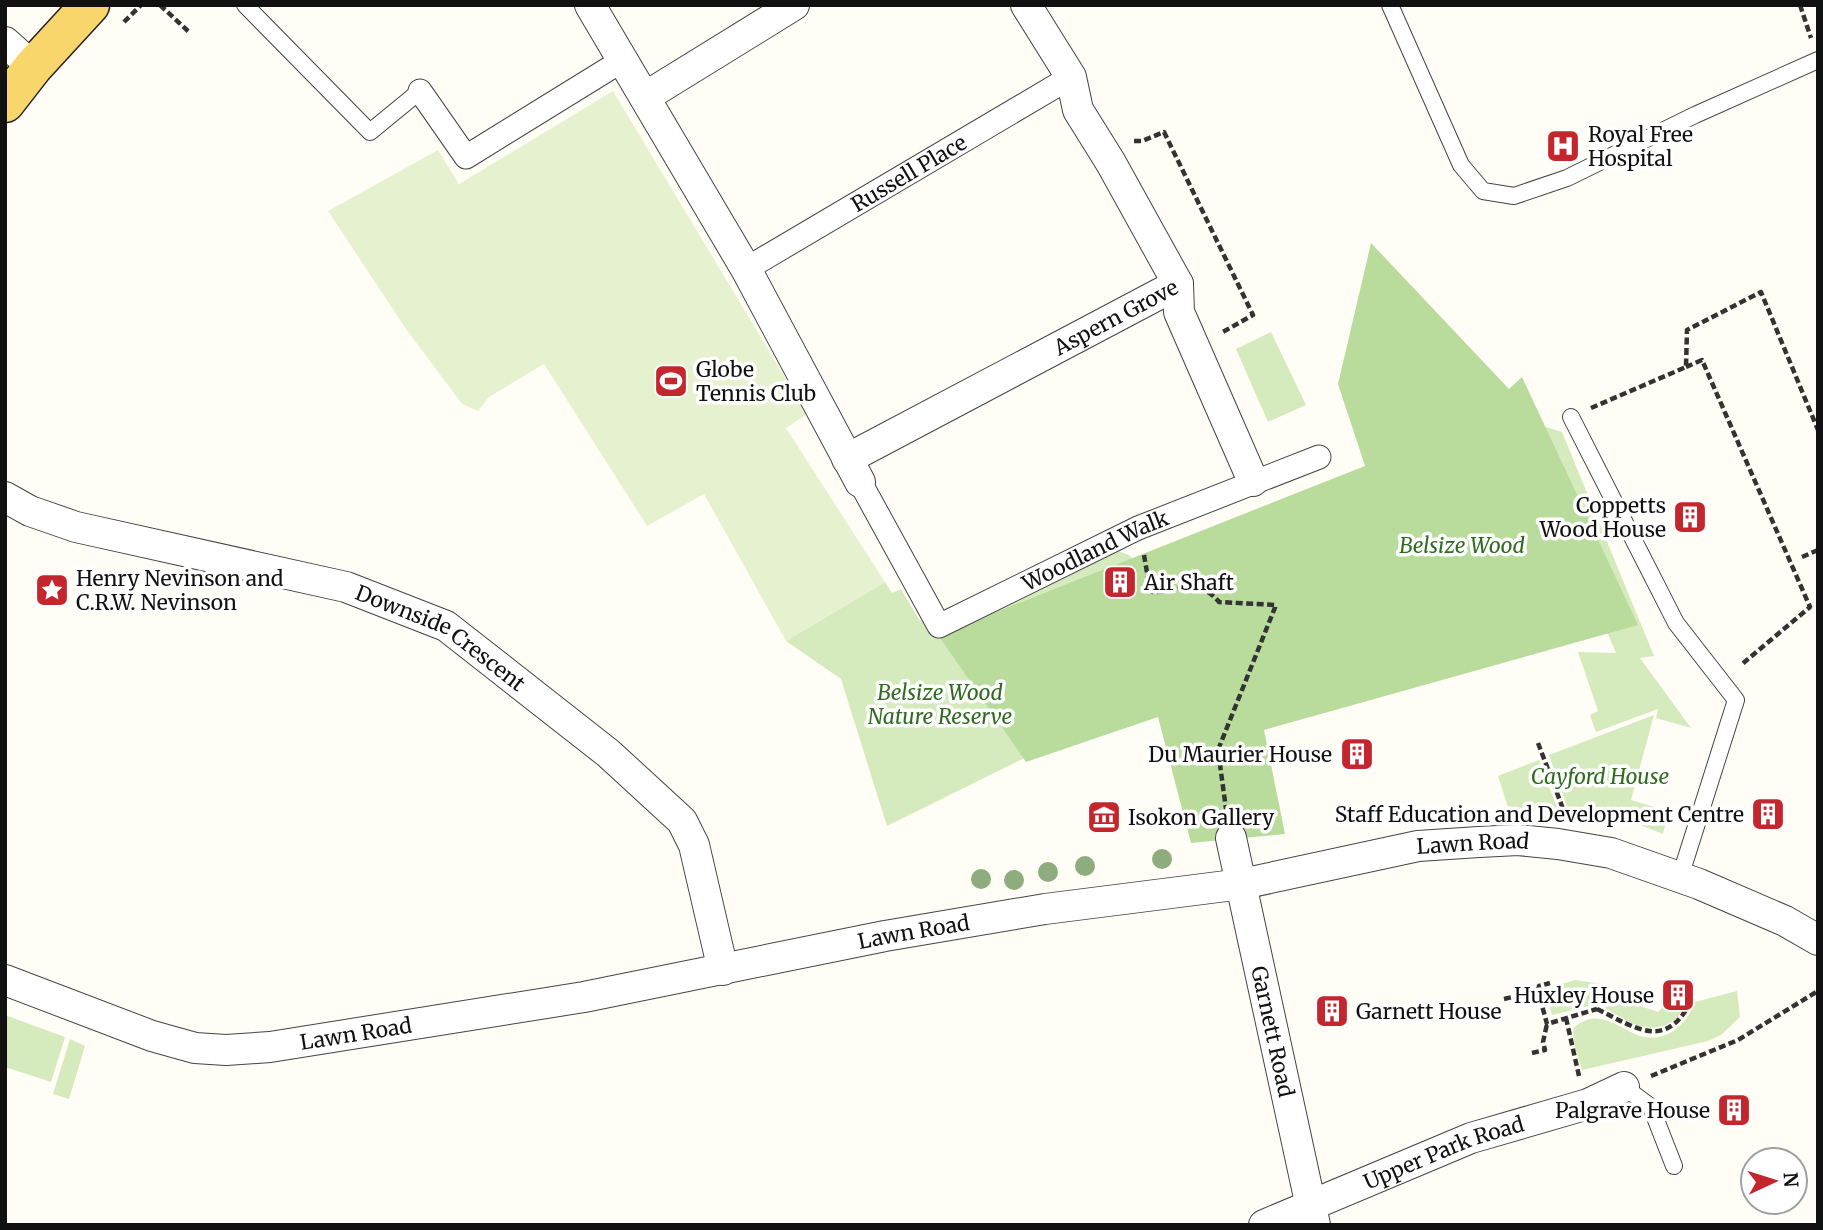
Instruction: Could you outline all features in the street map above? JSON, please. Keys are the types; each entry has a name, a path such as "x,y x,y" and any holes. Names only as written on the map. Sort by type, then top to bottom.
{"main road":[{"path":"5,103 33,67 105,15"}],"street":[{"path":"590,5 746,269 853,470"},
{"path":"645,97 794,5"},
{"name":"Aspern Grove","path":"853,470 1178,284 1078,110 1071,77 1026,5"},
{"path":"5,42 33,67"},
{"path":"420,91 467,157 623,60"},
{"name":"Russell Place","path":"746,269 1071,77"},
{"path":"1178,284 1179,312 1254,481"},
{"name":"Woodland Walk","path":"853,470 939,626 1138,528 1319,457"},
{"name":"Downside Crescent","path":"5,497 30,511 76,527 346,587 446,626 608,753 682,821 696,854 723,970"},
{"name":"Garnett Road","path":"1231,838 1313,1216"},
{"name":"Lawn Road","path":"5,980 152,1036 195,1048 226,1051 270,1047 584,997 885,936 1045,909 1242,884 1418,846 1518,840 1611,853 1680,877 1786,921 1818,940"},
{"name":"Upper Park Road","path":"1264,1225 1313,1216 1471,1138 1585,1105 1624,1087"}],"lane":[{"path":"246,5 370,132 420,91"},
{"path":"1390,5 1461,165 1483,191 1514,196 1567,178 1695,115 1818,60"},
{"path":"1571,417 1676,623 1736,700 1680,877"},
{"path":"1624,1087 1651,1107 1674,1166"}],"path":[{"path":"105,15 141,5"},
{"path":"160,5 189,32"},
{"path":"1800,5 1818,60"},
{"path":"1098,142 1142,141 1164,132 1252,315 1194,347"},
{"path":"1686,367 1687,330 1761,292 1818,430"},
{"path":"1571,417 1702,360 1810,607 1721,681"},
{"path":"1138,528 1153,592 1187,586 1209,591 1219,601 1276,605 1218,750 1231,838"},
{"path":"1802,557 1818,550"},
{"path":"1538,743 1577,847"},
{"path":"1532,1053 1545,1050 1543,1042 1546,1024 1538,991 1539,986 1550,983"},
{"path":"1597,1009 1608,986"},
{"path":"1504,999 1538,991"},
{"path":"1624,1087 1738,1040 1818,991"},
{"path":"1546,1024 1597,1009 1645,1032 1659,1032 1671,1027 1682,1017 1690,1003"},
{"path":"1566,1018 1585,1105"}],"green space":[{"name":"Globe Tennis Club","path":"613,91 807,414 786,428 885,582 786,641 704,494 647,526 544,364 489,397 478,411 462,404 406,329 328,211 438,150 459,184"},
{"name":"Belsize Wood","path":"1371,243 1509,389 1522,377 1638,625 1264,730 1285,834 1191,843 1158,717 1026,762 938,635 1365,466 1338,384"},
{"path":"1271,332 1306,405 1268,422 1236,349"},
{"path":"1517,418 1562,432 1654,656 1640,658 1691,728 1656,718 1658,709 1596,732 1590,715 1598,711 1578,652 1616,653"},
{"name":"Belsize Wood Nature Reserve","path":"1118,551 1129,555 1138,564 1167,707 1079,731 887,826 841,679 786,641 885,582 892,593 901,589 920,621 977,594 1012,590"},
{"name":"Cayford House","path":"1654,715 1631,800 1668,811 1663,834 1615,815 1568,809 1549,755"},
{"path":"1539,760 1558,810 1508,807 1498,776"},
{"path":"1575,980 1602,984 1596,1001 1593,1005 1552,1015 1545,989"},
{"path":"1737,991 1740,1017 1721,1035 1708,1041 1582,1070 1573,1031 1575,1026 1586,1020 1600,1019 1635,1034 1654,1038 1672,1032 1679,1026 1695,1002"},
{"path":"1611,996 1658,1012 1663,1007 1682,1010 1667,1024 1643,1027 1605,1008"},
{"path":"5,1015 65,1037 51,1082 5,1067"},
{"path":"70,1039 85,1046 69,1099 53,1094"}],"place":[{"name":"Royal Free Hospital","path":"1563,146"},
{"name":"Globe Tennis Club","path":"671,381"},
{"name":"Coppetts Wood House","path":"1690,517"},
{"name":"Air Shaft","path":"1120,582"},
{"name":"Henry Nevinson and C.R.W. Nevinson","path":"52,590"},
{"name":"Du Maurier House","path":"1357,754"},
{"name":"Staff Education and Development Centre","path":"1768,814"},
{"name":"Isokon Gallery","path":"1104,817"},
{"name":"Huxley House","path":"1678,995"},
{"name":"Garnett House","path":"1332,1011"},
{"name":"Palgrave House","path":"1734,1110"}]}
